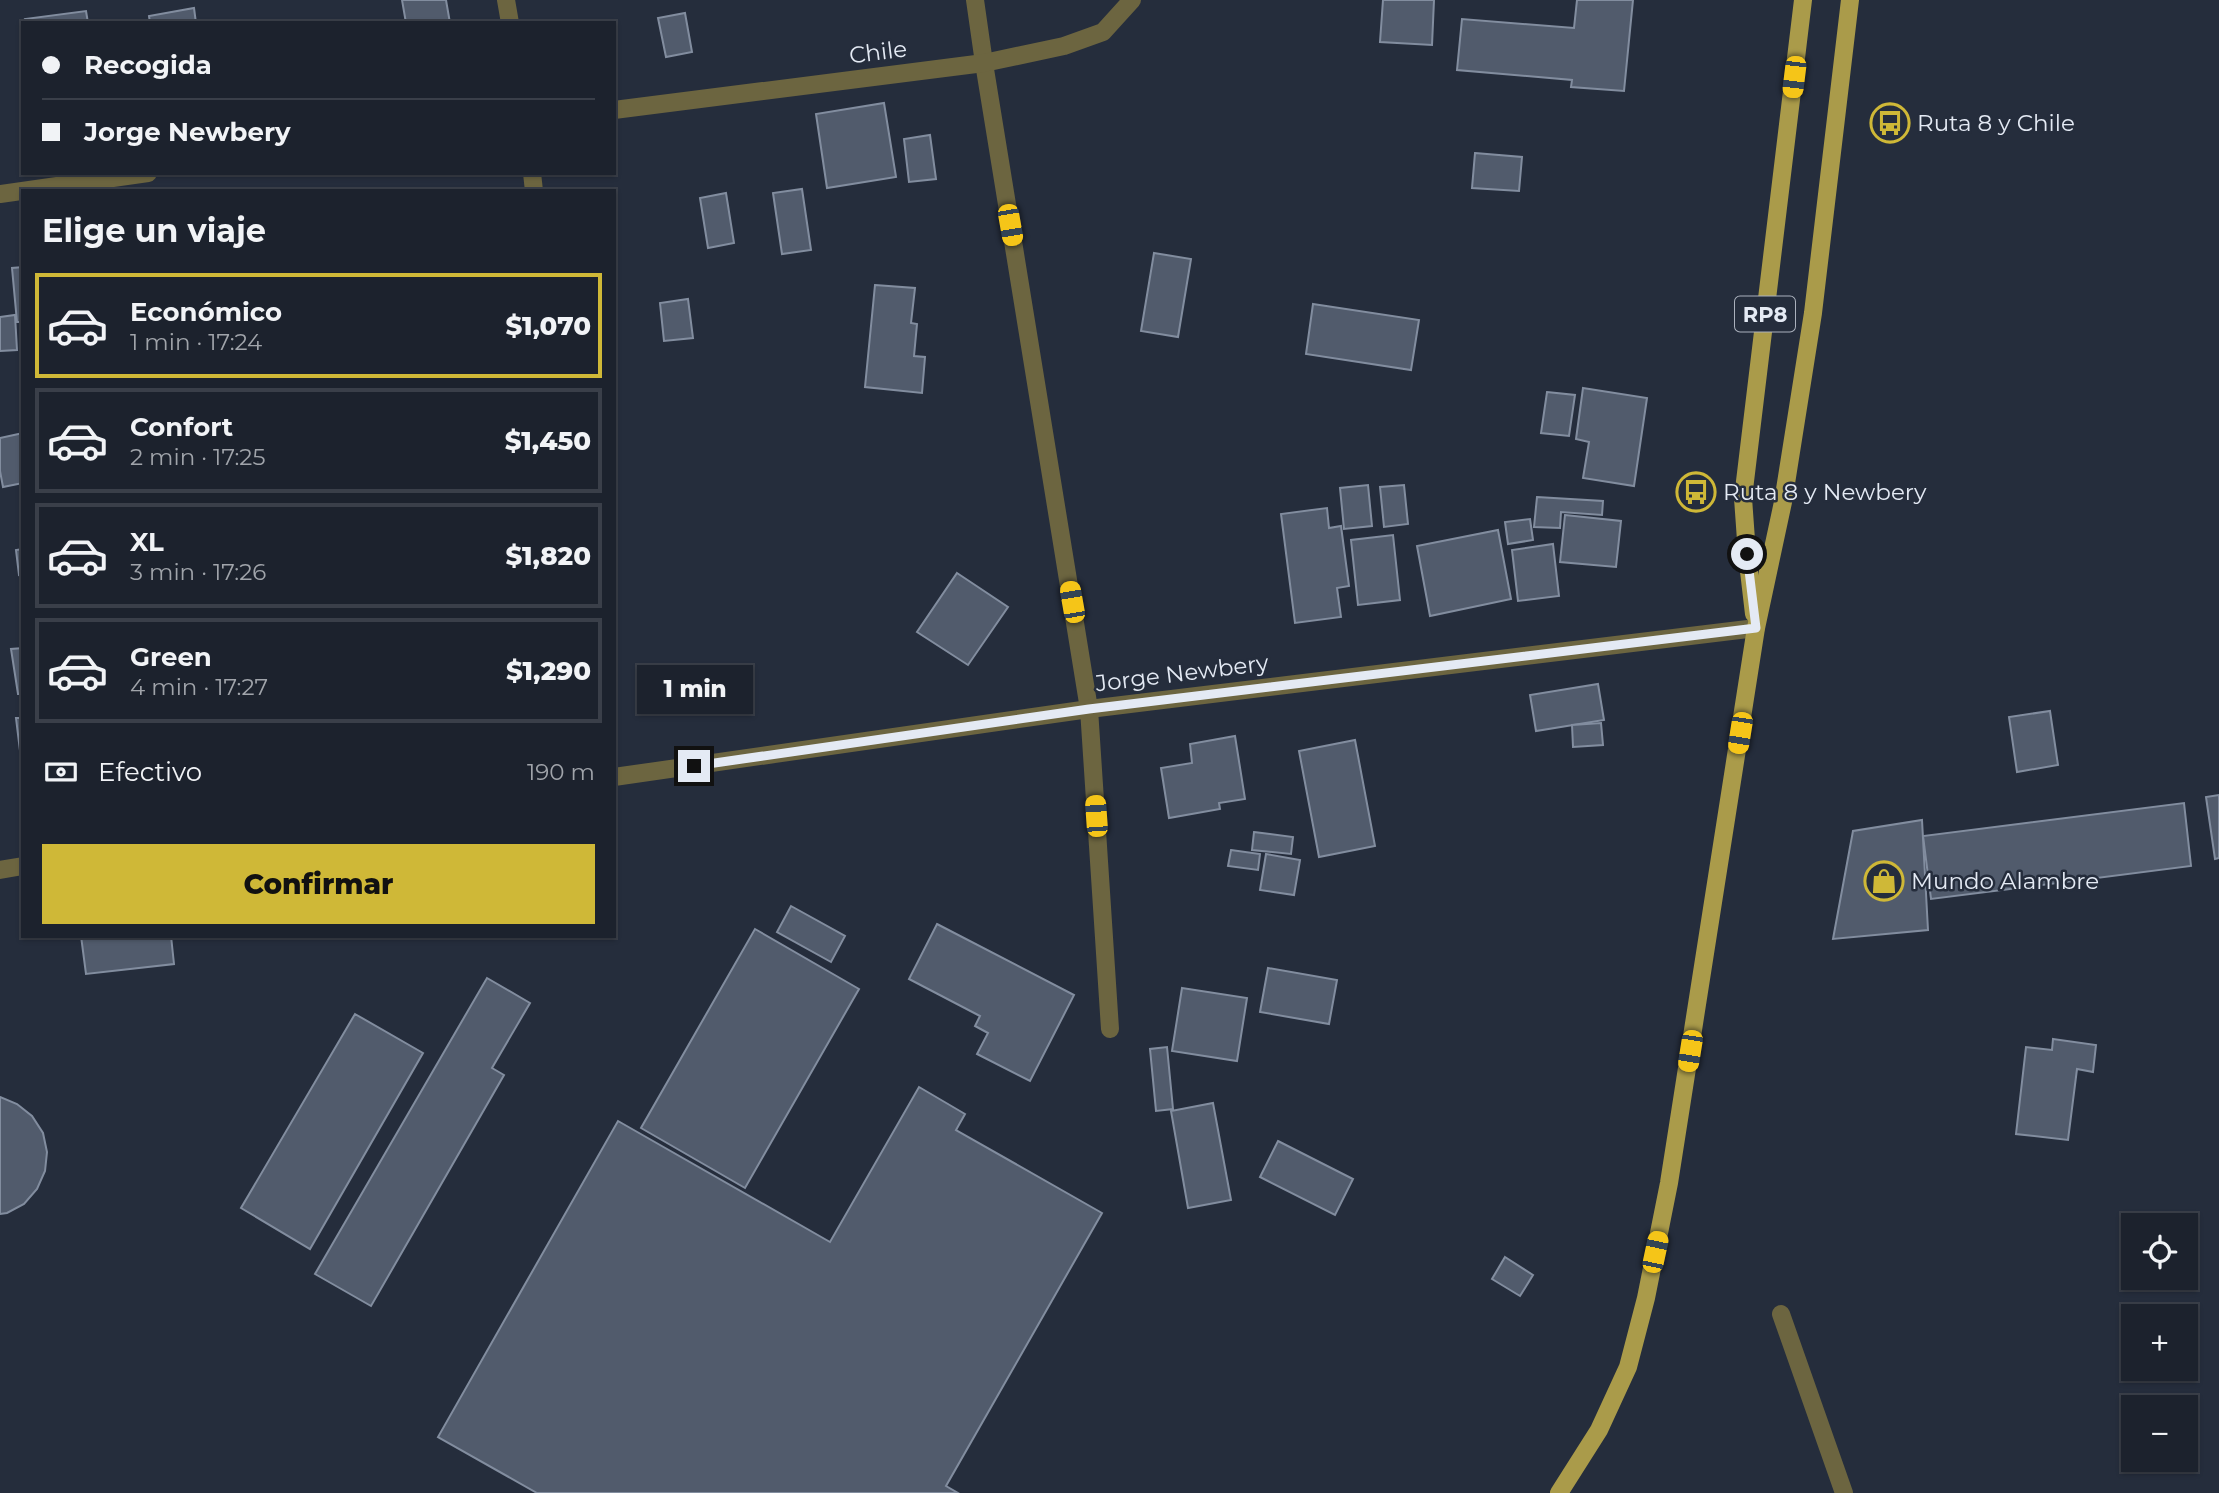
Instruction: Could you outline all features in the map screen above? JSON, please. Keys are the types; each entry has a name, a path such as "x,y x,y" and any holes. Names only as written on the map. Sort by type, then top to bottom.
{"main road":[{"name":"RP8","path":"1756,628 1743,498 1803,0"},
{"name":"RP8","path":"1559,1493 1599,1430 1628,1367 1646,1298 1670,1183 1756,628 1783,502 1813,313 1850,0"}],"street":[{"path":"506,0 510,21"},
{"path":"975,0 1089,709 1110,1029"},
{"name":"Chile","path":"616,110 984,63 1064,46 1104,32 1132,0"},
{"path":"35,189 134,175"},
{"path":"0,194 21,191"},
{"name":"Jorge Newbery","path":"616,777 1089,709 1756,628"},
{"path":"0,870 21,866"},
{"path":"1782,1314 1844,1493"}],"building":[{"path":"402,0 446,0 450,21 406,21"},
{"path":"1383,0 1434,0 1432,45 1380,42"},
{"path":"1577,0 1633,0 1624,91 1571,87 1572,80 1457,70 1462,19 1574,28"},
{"path":"194,8 196,21 150,21 149,16"},
{"path":"86,11 88,21 26,21"},
{"path":"685,13 692,52 666,57 658,18"},
{"path":"884,103 896,177 827,188 816,114"},
{"path":"930,135 936,179 909,182 904,139"},
{"path":"1475,153 1522,157 1519,191 1472,188"},
{"path":"802,189 811,250 782,254 773,193"},
{"path":"726,193 734,243 708,248 700,198"},
{"path":"1154,253 1191,259 1178,337 1141,331"},
{"path":"21,267 21,322 17,322 12,268"},
{"path":"875,285 915,288 911,323 917,324 914,356 925,357 922,393 865,387"},
{"path":"688,299 693,338 664,341 660,303"},
{"path":"1313,304 1419,320 1411,370 1306,354"},
{"path":"15,315 17,350 0,351 0,317"},
{"path":"1583,388 1647,398 1634,486 1583,478 1589,442 1576,439"},
{"path":"1547,392 1575,395 1569,436 1541,433"},
{"path":"21,433 21,483 3,487 0,438"},
{"path":"1368,485 1372,526 1344,529 1340,488"},
{"path":"1404,485 1408,524 1384,527 1380,487"},
{"path":"1537,497 1603,501 1602,515 1561,512 1560,528 1534,527"},
{"path":"1327,508 1329,528 1341,526 1349,586 1337,588 1341,617 1295,623 1281,514"},
{"path":"1565,515 1621,521 1616,567 1560,562"},
{"path":"1530,519 1533,540 1508,544 1505,522"},
{"path":"1498,530 1511,599 1430,616 1417,546"},
{"path":"1393,535 1400,600 1358,605 1351,540"},
{"path":"1553,544 1559,596 1518,601 1512,550"},
{"path":"21,549 19,575 16,550"},
{"path":"957,573 1008,607 968,665 917,632"},
{"path":"21,648 21,694 18,694 11,649"},
{"path":"1598,684 1604,720 1536,731 1530,695"},
{"path":"2050,711 2058,765 2017,772 2009,717"},
{"path":"16,718 21,718 21,759"},
{"path":"1601,723 1603,745 1573,747 1572,725"},
{"path":"1235,736 1245,799 1219,803 1220,809 1169,818 1161,768 1192,763 1190,744"},
{"path":"1355,740 1375,846 1319,857 1299,751"},
{"path":"2219,795 2219,858 2215,859 2206,797"},
{"path":"2184,803 2191,866 1931,899 1923,836"},
{"name":"Mundo Alambre","path":"1922,820 1928,930 1833,939 1853,831"},
{"path":"1254,832 1293,837 1291,854 1252,850"},
{"path":"1231,850 1260,854 1258,870 1228,866"},
{"path":"1266,854 1300,860 1294,895 1260,890"},
{"path":"791,906 845,936 831,962 777,932"},
{"path":"937,924 1074,995 1030,1081 977,1054 988,1033 975,1026 980,1016 909,979"},
{"path":"755,929 859,989 745,1188 641,1128"},
{"path":"81,938 171,938 174,964 86,974"},
{"path":"1268,968 1337,980 1329,1024 1260,1012"},
{"path":"487,978 530,1003 492,1068 504,1075 371,1306 315,1274"},
{"path":"1182,988 1247,998 1237,1061 1172,1051"},
{"path":"355,1014 423,1053 310,1249 241,1208"},
{"path":"2053,1039 2096,1045 2093,1072 2077,1069 2068,1140 2016,1134 2026,1047 2052,1050"},
{"path":"1167,1047 1173,1109 1156,1111 1150,1049"},
{"path":"919,1087 965,1114 956,1130 1102,1213 946,1486 958,1493 537,1493 438,1437 618,1121 830,1242"},
{"path":"0,1097 17,1104 32,1116 43,1133 47,1152 45,1171 37,1189 24,1204 0,1214"},
{"path":"1213,1103 1231,1200 1188,1208 1171,1111"},
{"path":"1278,1141 1353,1179 1335,1215 1260,1177"},
{"path":"1505,1257 1533,1275 1520,1296 1492,1279"}],"place":[{"name":"Ruta 8 y Chile","path":"1890,123"},
{"name":"Ruta 8 y Newbery","path":"1696,492"},
{"name":"Mundo Alambre","path":"1884,881"}],"route":[{"path":"694,766 1089,709 1756,628 1747,554"}]}
